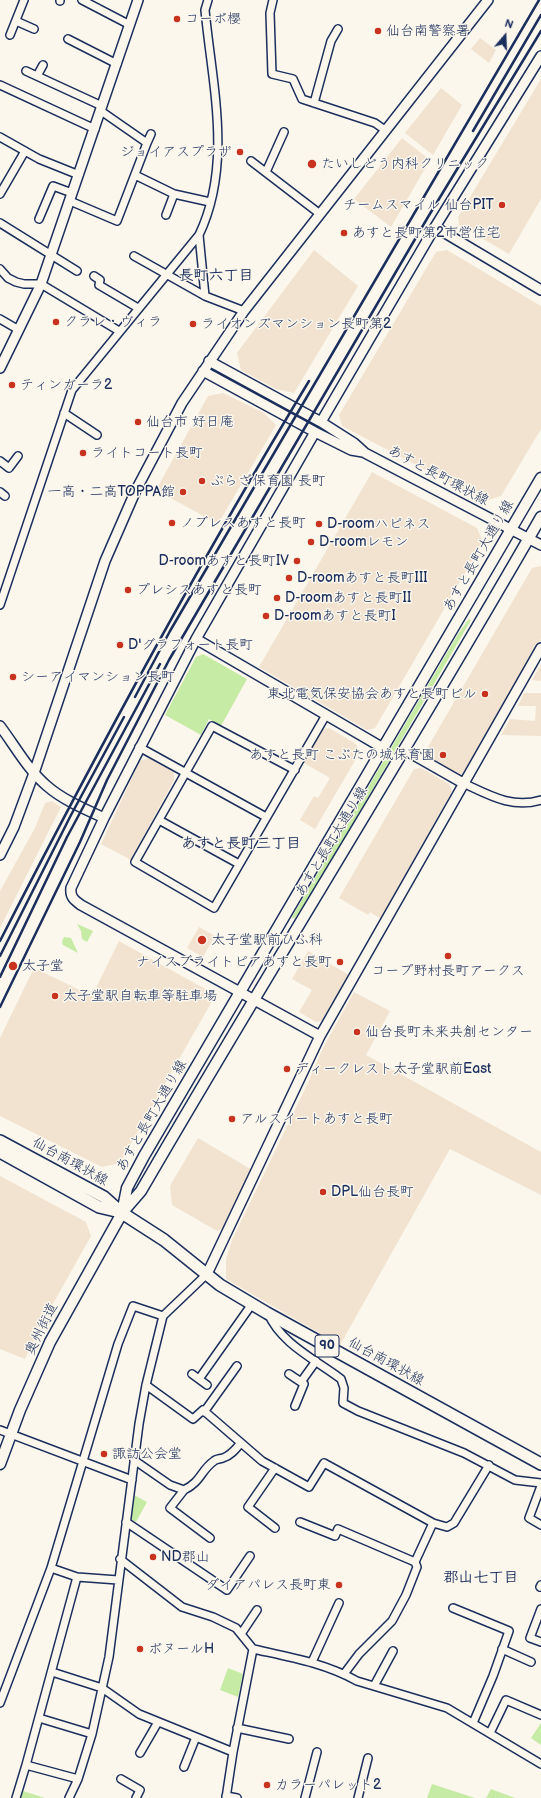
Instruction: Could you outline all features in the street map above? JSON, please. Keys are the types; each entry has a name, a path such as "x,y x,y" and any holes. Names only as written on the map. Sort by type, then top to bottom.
{"main road":[{"name":"あすと長町大通り線","path":"122,1213 129,1184 541,478"},
{"name":"あすと長町大通り線","path":"122,1213 139,1195 541,517"},
{"name":"仙台南環状線","path":"0,1141 104,1197 122,1213 164,1240 220,1285 541,1464"},
{"name":"仙台南環状線","path":"0,1152 99,1207 122,1213"},
{"name":"奥州街道","path":"0,1464 50,1342 122,1213"}],"street":[{"path":"10,35 24,0"},
{"path":"82,0 130,25"},
{"path":"0,368 41,284 138,0"},
{"path":"1,600 72,390 199,235 204,224 210,202 219,144 205,10 208,0"},
{"path":"273,0 270,13 272,74 293,79 302,99 375,123 385,130"},
{"path":"0,855 14,827 34,773 105,561 136,490 182,403 244,311 488,0"},
{"path":"16,21 34,29"},
{"path":"314,103 331,41 338,29"},
{"path":"68,39 117,64"},
{"path":"321,422 435,227 541,56"},
{"path":"37,76 43,65"},
{"path":"26,71 101,109 147,143"},
{"path":"0,85 94,129"},
{"path":"266,172 284,132"},
{"path":"39,219 53,186 117,221 151,134"},
{"path":"0,137 53,165 79,175"},
{"path":"0,194 25,150"},
{"path":"252,161 320,214"},
{"path":"135,175 174,194 210,202"},
{"path":"166,215 174,194"},
{"path":"0,223 76,271"},
{"path":"435,227 541,290"},
{"path":"199,235 206,296"},
{"path":"134,256 206,296 244,311"},
{"path":"0,269 8,278 16,282 41,284 119,331"},
{"path":"94,276 100,280 99,285 138,308"},
{"path":"0,318 19,330"},
{"name":"あすと長町環状線","path":"209,361 321,422 354,442 365,453"},
{"name":"あすと長町環状線","path":"203,371 316,432 351,450 365,453 511,531 541,545"},
{"path":"64,413 97,435"},
{"path":"316,432 196,639 139,747 71,888 72,897 81,905 241,991 320,1036"},
{"path":"0,461 9,468 18,456"},
{"path":"196,639 383,748"},
{"path":"69,1798 78,1779 92,1734 109,1657 120,1559 134,1460 146,1385 163,1316 207,1274 320,1036 541,648"},
{"path":"295,770 212,726 135,862 214,908 266,817 295,770 326,715"},
{"path":"0,726 34,773 48,786 66,798 104,818"},
{"path":"139,747 266,817"},
{"path":"404,750 463,783 498,800 518,803 541,800"},
{"path":"159,820 239,864"},
{"path":"199,1379 252,1304"},
{"path":"0,1703 51,1568 84,1462 118,1344 133,1306 163,1316"},
{"path":"268,1313 273,1326 287,1340 341,1379 344,1388 344,1403 358,1411 464,1452 515,1480 541,1483"},
{"path":"301,1382 316,1361"},
{"path":"146,1385 193,1419 203,1410 204,1412 237,1366"},
{"path":"192,1374 207,1385"},
{"path":"289,1374 304,1384 295,1406"},
{"path":"204,1412 240,1444 262,1461 309,1487 324,1463 433,1523 447,1527 454,1523 489,1465"},
{"path":"0,1430 132,1480"},
{"path":"210,1538 170,1508 184,1490 200,1478 214,1460 224,1458 232,1453 240,1444"},
{"path":"134,1460 170,1485 184,1490"},
{"path":"275,1468 248,1507 275,1528"},
{"path":"541,1486 529,1518 541,1525"},
{"path":"126,1522 227,1590 250,1556"},
{"path":"300,1522 335,1536 338,1529 415,1562"},
{"path":"344,1674 359,1654 392,1621 403,1602 417,1567 415,1562 433,1523"},
{"path":"120,1559 182,1607 223,1621 236,1628 254,1649 312,1662 344,1674 356,1681 447,1708 541,1764"},
{"path":"51,1568 77,1577 118,1580"},
{"path":"16,1798 77,1577"},
{"path":"312,1662 339,1603"},
{"path":"453,1608 509,1631 473,1723"},
{"path":"541,1609 530,1638 541,1642"},
{"path":"242,1634 257,1610"},
{"path":"237,1798 226,1797 237,1728 254,1649"},
{"path":"502,1649 531,1662"},
{"path":"374,1686 394,1651"},
{"path":"52,1672 102,1688 139,1714 233,1752"},
{"path":"490,1733 506,1700 541,1715"},
{"path":"39,1718 92,1734"},
{"path":"140,1753 158,1722"},
{"path":"237,1728 289,1739"},
{"path":"184,1767 196,1737"},
{"path":"305,1798 317,1752"},
{"path":"358,1798 368,1758"},
{"path":"26,1765 78,1779"},
{"path":"121,1779 140,1790 136,1798"}],"shaded area":[{"path":"480,38 496,50 489,63 471,49"},
{"path":"541,79 541,199 509,254 459,225 458,217"},
{"path":"441,88 462,105 433,155 405,133"},
{"path":"402,138 430,160 391,227 354,199"},
{"path":"314,250 358,286 294,393 276,389 241,370 237,353"},
{"path":"447,250 541,306 541,429 501,496 485,501 342,426 339,415 436,252"},
{"path":"223,393 264,413 276,425 218,524 156,490 208,396"},
{"path":"372,472 477,528 483,542 375,728 367,730 259,667"},
{"path":"541,566 541,639 464,775 459,776 427,758 425,752 532,568"},
{"path":"541,664 541,681 532,680"},
{"path":"524,693 541,693 541,736 501,735 510,719 535,721 536,706 518,706"},
{"path":"329,728 356,744 360,752 315,829 300,820 314,796 318,798 330,778 304,763 323,729"},
{"path":"149,758 174,772 174,780 131,860 101,844 140,761"},
{"path":"421,768 449,784 452,791 381,919 370,912 368,915 339,898 414,769"},
{"path":"52,801 61,807 0,928 0,891 35,828 45,803"},
{"name":"太子堂駅前ひふ科","path":"199,927 215,936 203,957 187,948"},
{"path":"119,941 207,990 211,1003 120,1163 102,1167 0,1116 0,1038 34,968 92,996"},
{"path":"308,951 349,975 322,1021 316,1022 299,1012 312,990 292,979"},
{"path":"354,992 390,1011 366,1055 541,1152 541,1195 450,1149 340,1345 226,1279 226,1259 232,1240 305,1089 323,1048"},
{"path":"198,1138 252,1170 222,1229 217,1231 172,1205 170,1186"},
{"path":"0,1176 86,1222 91,1236 40,1327 25,1359 0,1349"}],"green space":[{"path":"469,619 471,620 309,899 294,919 292,917 458,634"},
{"path":"203,654 247,679 221,726 209,719 201,735 165,715 196,657"},
{"path":"77,924 93,931 87,942 82,939 81,931"},
{"path":"64,937 71,938 78,953 63,945 62,942"},
{"path":"134,1495 147,1502 136,1522 131,1519"},
{"path":"228,1668 243,1674 238,1697 220,1690"},
{"path":"541,1723 541,1745 531,1738"},
{"path":"432,1784 475,1798 427,1798"},
{"path":"491,1789 515,1798 486,1798"},
{"path":"23,1791 45,1798 21,1798"}],"railway":[{"path":"135,697 170,631 539,0"},
{"path":"473,131 541,15"},
{"path":"0,1007 80,842 107,780 169,660 428,217 541,31"},
{"path":"0,941 111,728 188,588 309,381"},
{"path":"0,977 67,837 160,664"},
{"path":"0,956 71,815 124,717"}],"place":[{"name":"コーポ櫻","path":"177,19"},
{"name":"仙台南警察署","path":"378,31"},
{"name":"ジョイアスプラザ","path":"240,152"},
{"name":"たいしどう内科クリニック","path":"312,164"},
{"name":"チームスマイル 仙台PIT","path":"502,205"},
{"name":"あすと長町第2市営住宅","path":"344,233"},
{"name":"クラレ・ヴィラ","path":"56,322"},
{"name":"ライオンズマンション長町第2","path":"193,324"},
{"name":"ティンガーラ2","path":"12,385"},
{"name":"仙台市 好日庵","path":"138,422"},
{"name":"ライトコート長町","path":"83,453"},
{"name":"ぷらざ保育園 長町","path":"202,481"},
{"name":"一高・二高TOPPA館","path":"183,492"},
{"name":"ノブレスあすと長町","path":"172,523"},
{"name":"D-roomハピネス","path":"319,524"},
{"name":"D-roomレモン","path":"311,542"},
{"name":"D-roomあすと長町IV","path":"297,561"},
{"name":"D-roomあすと長町III","path":"289,578"},
{"name":"プレシスあすと長町","path":"128,590"},
{"name":"D-roomあすと長町II","path":"277,598"},
{"name":"D-roomあすと長町I","path":"266,616"},
{"name":"D'グラフォート長町","path":"120,645"},
{"name":"シーアイマンション長町","path":"13,677"},
{"name":"東北電気保安協会あすと長町ビル","path":"485,694"},
{"name":"あすと長町 こぶたの城保育園","path":"443,755"},
{"name":"太子堂駅前ひふ科","path":"202,940"},
{"name":"コープ野村長町アークス","path":"448,956"},
{"name":"ナイスブライトピアあすと長町","path":"340,962"},
{"name":"太子堂","path":"13,966"},
{"name":"太子堂駅自転車等駐車場","path":"55,996"},
{"name":"仙台長町未来共創センター","path":"357,1032"},
{"name":"ディークレスト太子堂駅前East","path":"287,1069"},
{"name":"アルスイートあすと長町","path":"232,1119"},
{"name":"DPL仙台長町","path":"323,1192"},
{"name":"諏訪公会堂","path":"104,1454"},
{"name":"ND郡山","path":"153,1557"},
{"name":"ダイアパレス長町東","path":"339,1585"},
{"name":"ボヌールH","path":"140,1649"},
{"name":"カラーパレット2","path":"267,1785"}],"district":[{"name":"長町六丁目","path":"216,276"},
{"name":"あすと長町三丁目","path":"241,844"},
{"name":"郡山七丁目","path":"481,1578"}]}
